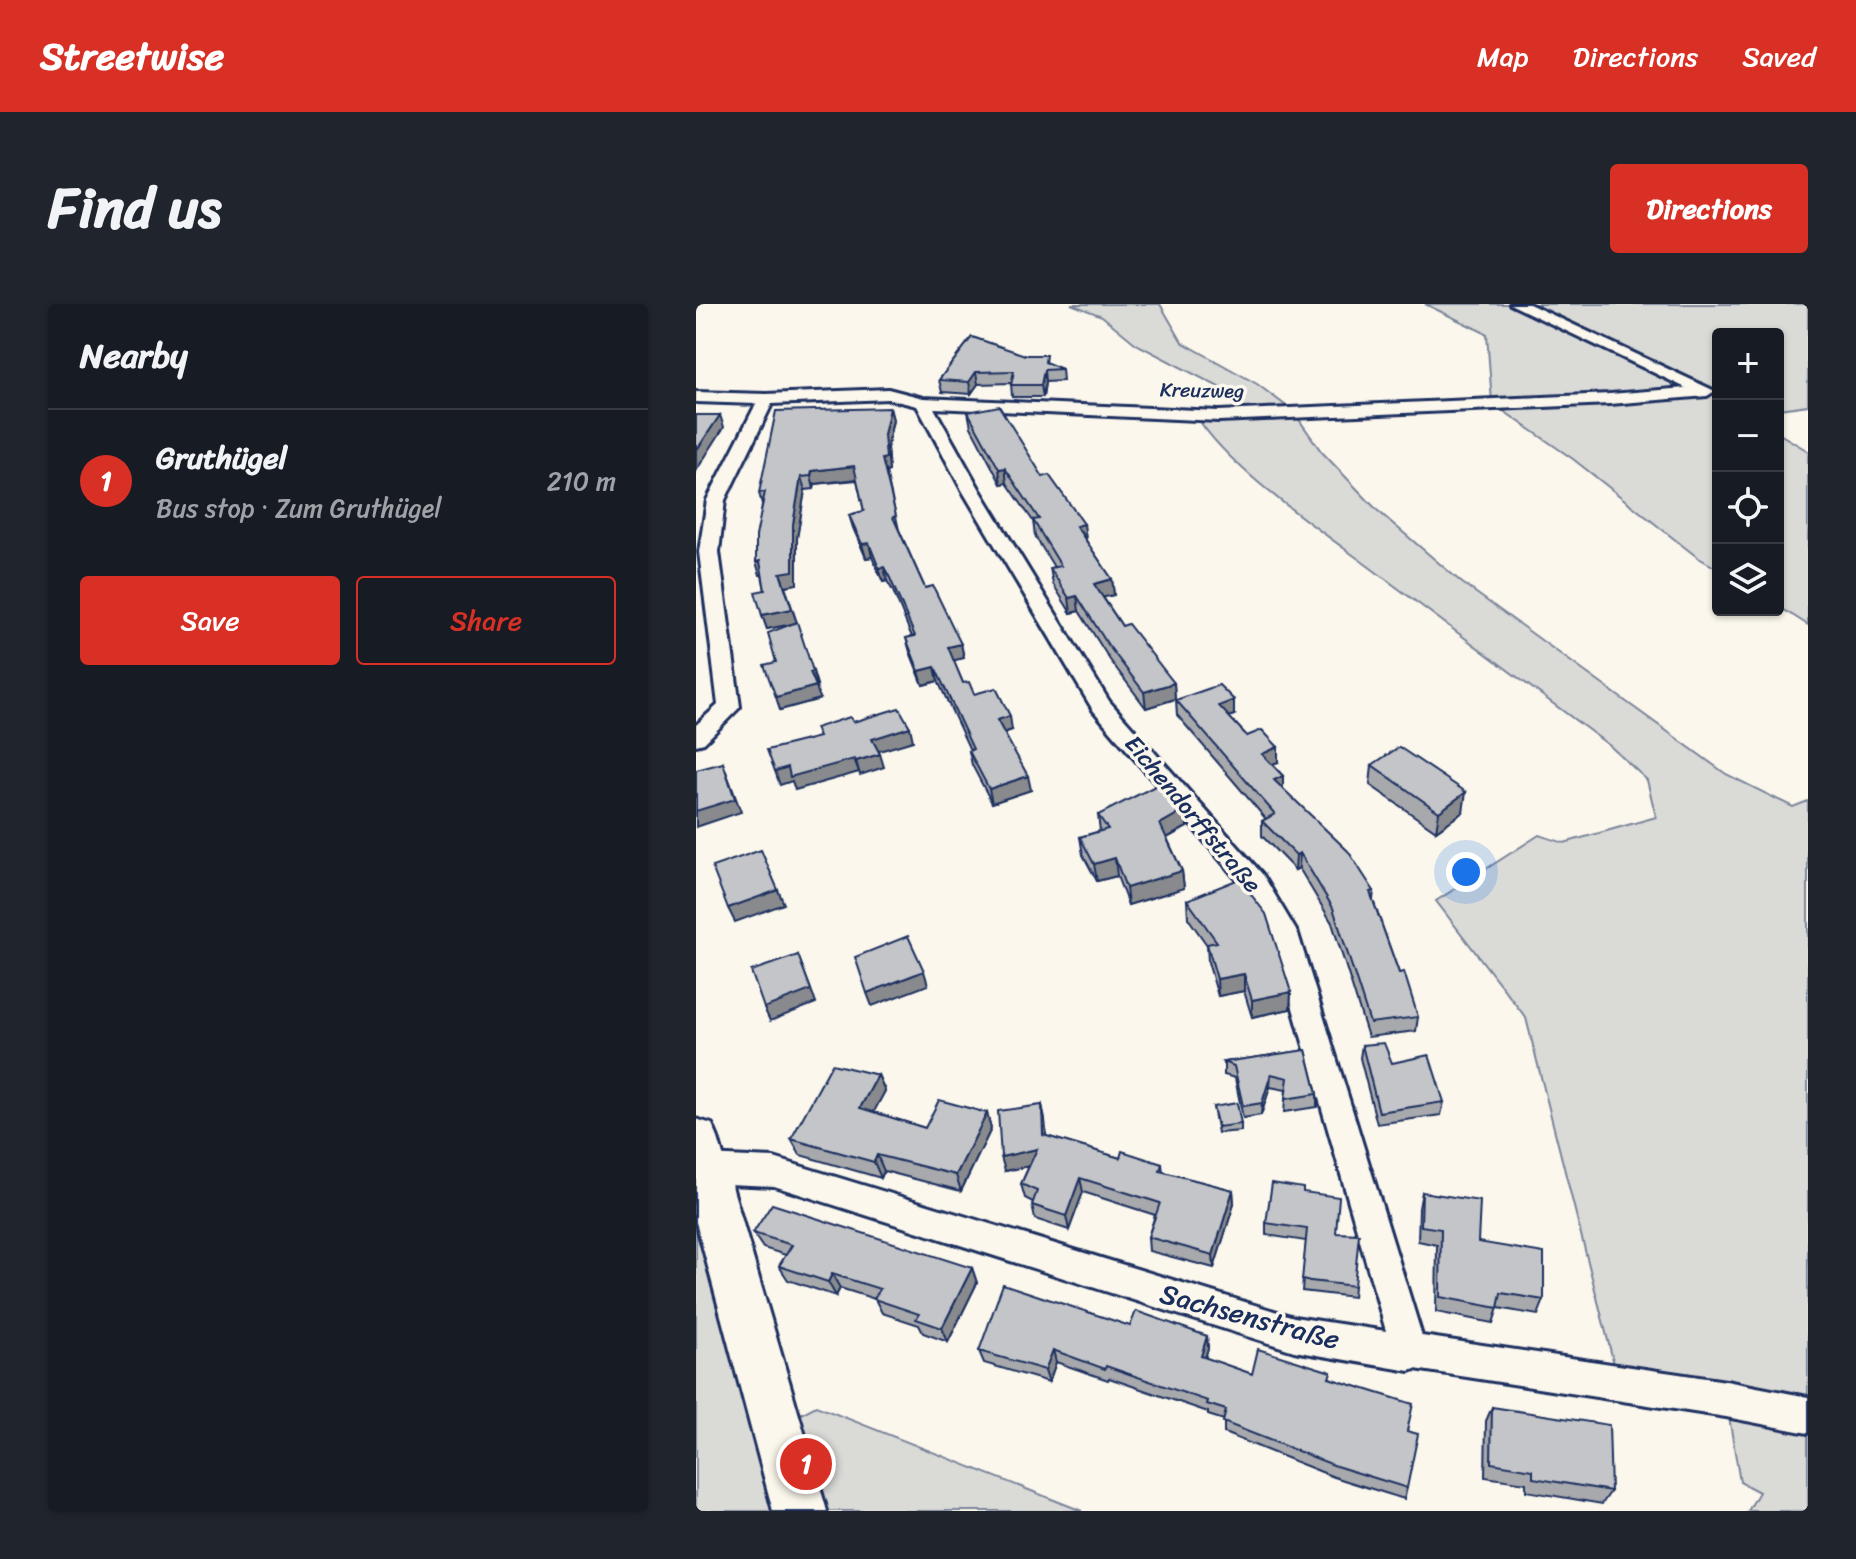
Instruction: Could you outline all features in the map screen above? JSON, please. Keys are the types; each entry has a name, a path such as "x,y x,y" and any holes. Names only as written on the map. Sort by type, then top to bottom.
{"street":[{"name":"Kreuzweg","path":"696,397 766,399 888,394 923,403 1219,416 1610,399 1707,391 1517,304"},
{"path":"696,738 729,707 709,552 716,500 766,399"},
{"name":"Eichendorffstraße","path":"923,403 971,490 1101,705 1254,882 1285,934 1410,1354"},
{"path":"700,1154 800,1511"},
{"name":"Sachsenstraße","path":"700,1154 774,1172 1294,1334 1410,1354 1726,1399 1808,1415"}],"shaded area":[{"path":"1071,304 1160,304 1182,342 1257,384 1293,411 1321,451 1377,510 1461,582 1726,774 1793,807 1808,801 1808,1511 1748,1511 1759,1492 1740,1482 1726,1399 1619,1384 1526,1018 1436,901 1539,835 1564,843 1656,817 1647,780 1610,746 1249,475 1209,434 1195,414 1244,413 1238,397 1136,344 1102,316"},
{"path":"1425,304 1808,304 1808,405 1784,408 1784,328 1712,328 1712,566 1573,459 1492,403 1487,334"},
{"path":"1784,437 1808,451 1808,625 1784,610"},
{"path":"696,1138 776,1427 816,1406 1082,1511 696,1511"}],"building":[{"path":"972,337 1025,355 1046,355 1045,362 1062,369 1044,370 1041,385 1011,385 1014,371 976,372 969,382 939,380"},
{"path":"999,406 1043,477 1049,475 1084,524 1076,526 1112,579 1094,584 1122,626 1128,624 1174,683 1144,692 1108,645 1077,596 1069,598 1050,568 1061,566 1033,520 1039,519 1005,468 999,469 968,412"},
{"path":"890,408 884,435 886,458 882,459 896,516 893,517 925,588 933,586 961,644 948,647 963,683 969,682 974,694 996,688 1010,716 997,720 1028,776 989,789 969,751 973,749 935,667 919,671 906,638 915,636 890,578 884,567 879,568 869,543 862,544 849,515 864,511 854,466 812,471 811,476 801,477 793,524 793,571 780,573 792,609 762,615 755,592 765,590 760,561 756,562 756,536 765,492 759,493 776,411"},
{"path":"696,415 720,415 696,451"},
{"path":"797,622 816,686 776,697 764,665 776,662 768,633"},
{"path":"1219,685 1234,700 1219,706 1247,736 1262,730 1278,747 1262,754 1283,776 1274,780 1348,851 1374,891 1370,892 1399,973 1404,972 1418,1017 1370,1023 1333,908 1300,853 1296,855 1262,821 1275,814 1176,700"},
{"path":"899,708 910,727 872,739 880,754 790,777 788,767 775,771 767,750 819,737 815,728 850,717 853,722"},
{"path":"1399,747 1466,792 1439,812 1372,765"},
{"path":"723,763 735,799 696,811 696,770"},
{"path":"1161,783 1186,809 1160,824 1182,871 1126,888 1115,858 1094,864 1080,837 1108,829 1098,815"},
{"path":"761,850 778,890 728,908 712,867"},
{"path":"1239,879 1266,914 1291,992 1252,1000 1244,974 1217,979 1207,944 1217,942 1187,900"},
{"path":"908,936 924,971 867,993 855,957"},
{"path":"798,955 811,990 764,1008 751,971"},
{"path":"1384,1043 1392,1063 1429,1055 1444,1102 1379,1112 1362,1045"},
{"path":"1306,1050 1317,1094 1285,1099 1288,1078 1271,1074 1262,1103 1243,1106 1234,1066 1224,1062"},
{"path":"832,1064 878,1075 860,1108 925,1128 939,1100 987,1113 956,1175 877,1155 874,1162 791,1139"},
{"path":"1237,1103 1241,1124 1218,1127 1213,1107"},
{"path":"1042,1105 1043,1135 1120,1158 1122,1151 1162,1164 1160,1171 1233,1190 1213,1255 1148,1237 1160,1203 1080,1178 1066,1216 1032,1205 1037,1191 1021,1184 1037,1149 1001,1157 998,1111"},
{"path":"1272,1183 1303,1188 1303,1192 1339,1197 1336,1233 1359,1234 1354,1286 1302,1280 1307,1229 1266,1223"},
{"path":"1422,1192 1480,1201 1478,1242 1544,1253 1544,1300 1501,1293 1498,1308 1440,1297 1441,1229 1421,1226"},
{"path":"772,1204 972,1268 942,1328 916,1319 919,1314 874,1299 880,1289 832,1274 828,1282 779,1266 792,1245 753,1233"},
{"path":"1003,1284 1130,1326 1136,1311 1207,1336 1201,1356 1252,1374 1258,1349 1331,1372 1329,1378 1413,1404 1407,1431 1418,1434 1407,1488 1336,1466 1223,1422 1226,1410 1207,1404 1208,1401 1106,1366 1105,1369 1053,1350 1045,1370 979,1351"},
{"path":"1492,1407 1609,1425 1611,1491 1533,1478 1533,1470 1491,1463"}],"place":[{"name":"Gruthügel","path":"806,1464"}]}
